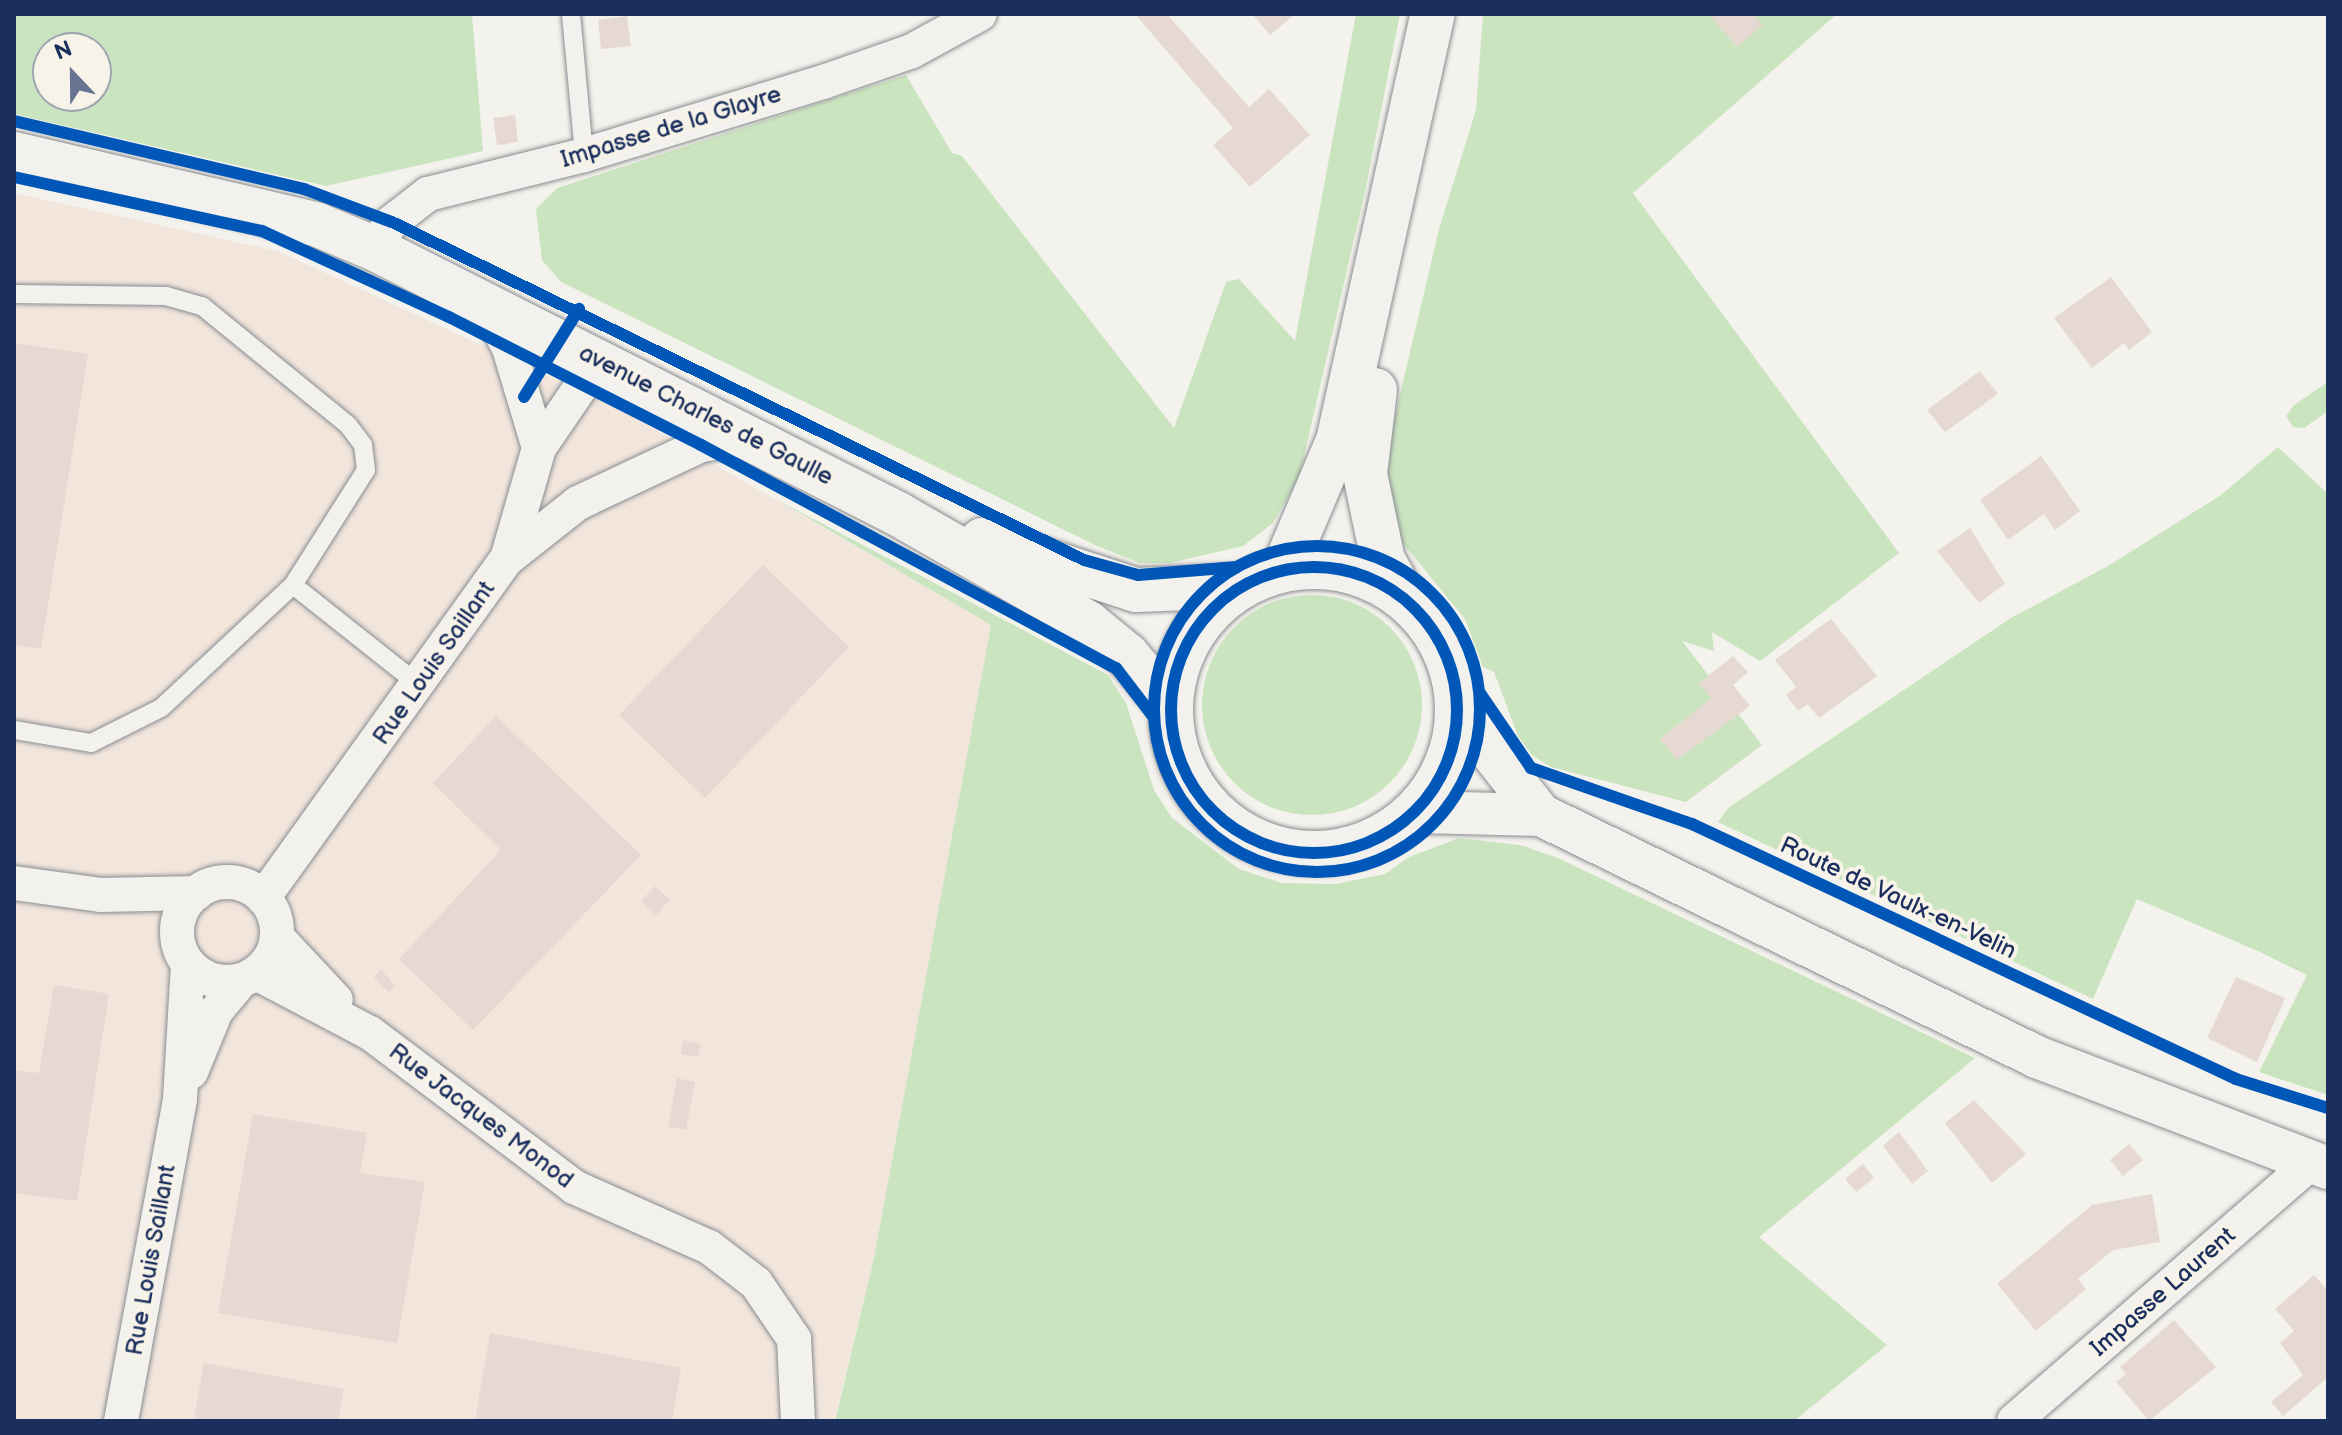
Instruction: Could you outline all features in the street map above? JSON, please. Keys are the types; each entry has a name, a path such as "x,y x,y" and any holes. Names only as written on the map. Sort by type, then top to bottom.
{"main road":[{"path":"1284,568 1338,441 1433,14"},
{"name":"avenue Charles de Gaulle","path":"14,154 318,225 373,248 898,514 1088,623 1127,655 1169,705"},
{"path":"1403,596 1366,575 1325,566 1284,568 1240,586 1203,617 1179,658 1169,705 1176,754 1198,797 1234,830 1279,850 1328,853 1375,841 1416,812 1448,760 1459,712 1445,647 1403,596 1383,560 1365,474 1404,154"},
{"name":"avenue Charles de Gaulle","path":"898,514 1136,590 1240,586"}],"street":[{"name":"Impasse de la Glayre","path":"373,248 392,222 428,194 584,155 912,51 980,14"},
{"path":"485,303 509,348 539,448"},
{"name":"Rue Louis Saillant","path":"507,559 539,448 582,385 612,367"},
{"name":"Rue Louis Saillant","path":"263,898 333,807 507,559 578,503 701,445 751,438"},
{"path":"1459,712 1541,815"},
{"name":"Rue Louis Saillant","path":"232,882 333,807"},
{"path":"1416,812 1541,815 2037,1057 2320,1165"},
{"path":"14,883 100,895 197,893 232,882 263,898 276,923 274,951 249,976 212,980 188,964 181,952 177,924 197,893"},
{"path":"100,895 177,924"},
{"name":"Rue Jacques Monod","path":"277,937 370,1033 574,1187 709,1247 756,1283 794,1339 798,1421"},
{"name":"Rue Louis Saillant","path":"121,1421 180,1099 188,964"},
{"name":"Rue Louis Saillant","path":"180,1099 216,1011 249,976"},
{"name":"Rue Jacques Monod","path":"249,976 370,1033"},
{"name":"Impasse Laurent","path":"2014,1421 2320,1165"}],"lane":[{"path":"571,14 584,155"},
{"path":"14,294 166,296 202,306 348,425 363,445 366,470 293,585 193,682 130,725 91,743 14,730"},
{"path":"293,585 419,685"}],"shaded area":[{"path":"14,193 278,251 621,410 991,625 874,1258 834,1421 14,1421"}],"green space":[{"path":"14,14 472,14 483,151 326,186 14,114"},
{"path":"1356,14 1400,14 1365,192 1299,478 1273,523 1243,546 1170,563 1140,563 1097,546 561,282 542,260 536,209 557,188 906,75 952,153 962,156 1174,428 1226,282 1239,279 1295,341"},
{"path":"1483,14 1837,14 1633,193 1899,553 1760,661 1712,632 1714,651 1682,641 1762,745 1686,802 1551,767 1532,755 1518,736 1494,672 1483,667 1465,619 1397,536 1382,471 1439,229 1476,110"},
{"path":"2328,382 2328,411 2304,428 2293,427 2286,416 2294,405"},
{"path":"2278,447 2328,494 2328,1095 2259,1072 2307,975 2260,952 2137,899 2093,999 1718,822 1728,808 2011,618 2108,566 2221,495"},
{"path":"774,498 1108,675 1126,703 1154,790 1172,818 1239,869 1282,883 1336,884 1385,874 1409,857 1459,838 1520,845 1558,858 1975,1058 1759,1237 1887,1345 1794,1421 835,1421 874,1258 991,625"},
{"path":"1312,595 1333,597 1354,604 1390,627 1413,663 1420,684 1420,726 1413,747 1390,783 1354,806 1333,813 1312,815 1291,813 1270,806 1234,783 1211,747 1204,726 1202,705 1204,684 1211,663 1234,627 1270,604 1291,597"}],"building":[{"path":"1135,14 1167,14 1249,107 1269,89 1310,135 1250,187 1213,145 1233,128"},
{"path":"1252,14 1295,14 1270,35"},
{"path":"1708,14 1753,14 1763,25 1737,47"},
{"path":"627,16 631,46 601,49 598,20"},
{"path":"515,115 518,142 497,145 493,118"},
{"path":"2111,277 2152,332 2129,350 2124,343 2092,368 2054,318"},
{"path":"14,343 88,354 41,649 14,645"},
{"path":"1980,371 1998,394 1945,432 1927,410"},
{"path":"2041,456 2080,511 2055,530 2044,514 2008,540 1980,500"},
{"path":"1970,528 2005,584 1979,603 1937,551"},
{"path":"763,565 849,647 705,798 619,715"},
{"path":"1831,619 1877,676 1819,718 1808,704 1798,711 1786,695 1796,687 1775,660"},
{"path":"1733,656 1748,672 1733,685 1750,706 1677,760 1660,739 1711,698 1699,683"},
{"path":"496,716 641,855 473,1030 399,959 501,850 433,783"},
{"path":"655,886 670,900 656,915 641,901"},
{"path":"381,969 395,987 389,992 374,978"},
{"path":"2236,977 2285,998 2257,1062 2207,1038"},
{"path":"54,985 109,994 77,1201 14,1193 14,1070 39,1073"},
{"path":"683,1040 701,1044 698,1057 681,1054"},
{"path":"677,1078 695,1082 686,1130 668,1127"},
{"path":"1974,1100 2026,1154 1992,1183 1945,1123"},
{"path":"253,1114 367,1133 360,1173 425,1182 397,1343 218,1313"},
{"path":"1899,1132 1928,1171 1912,1184 1883,1146"},
{"path":"2129,1144 2143,1160 2123,1176 2110,1160"},
{"path":"1863,1164 1874,1178 1856,1192 1845,1179"},
{"path":"2152,1194 2160,1242 2113,1250 2078,1279 2086,1289 2036,1331 1997,1284 2092,1205"},
{"path":"2314,1275 2328,1291 2328,1377 2283,1416 2271,1402 2303,1375 2280,1343 2294,1331 2275,1309"},
{"path":"2174,1320 2216,1367 2149,1421 2116,1382 2126,1374 2120,1367"},
{"path":"490,1333 681,1368 672,1421 475,1421"},
{"path":"204,1363 344,1389 338,1421 199,1421 194,1417"}],"cycle path":[{"path":"14,121 304,189 392,222 1084,560 1138,575 1237,567"},
{"path":"14,177 262,231 449,317 701,445 1116,668 1152,715"},
{"path":"524,397 579,309"},
{"path":"1317,546 1349,549 1379,558 1408,573 1432,594 1453,618 1468,647 1477,677 1480,709 1477,741 1468,771 1453,800 1432,824 1408,845 1379,860 1349,869 1317,872 1285,869 1255,860 1226,845 1202,824 1181,800 1166,771 1157,741 1154,709 1157,677 1166,647 1181,618 1202,594 1226,573 1255,558 1285,549 1317,546"},
{"path":"1300,567 1328,567 1356,573 1382,584 1405,599 1425,619 1440,642 1451,668 1457,710 1455,738 1440,778 1425,801 1405,821 1382,836 1356,847 1328,853 1300,853 1272,847 1246,836 1223,821 1203,801 1188,778 1177,752 1171,724 1171,696 1177,668 1188,642 1203,619 1223,599 1246,584 1272,573 1300,567"},
{"name":"Route de Vaulx-en-Velin","path":"1480,693 1531,768 1692,824 2236,1079 2328,1108"}]}
